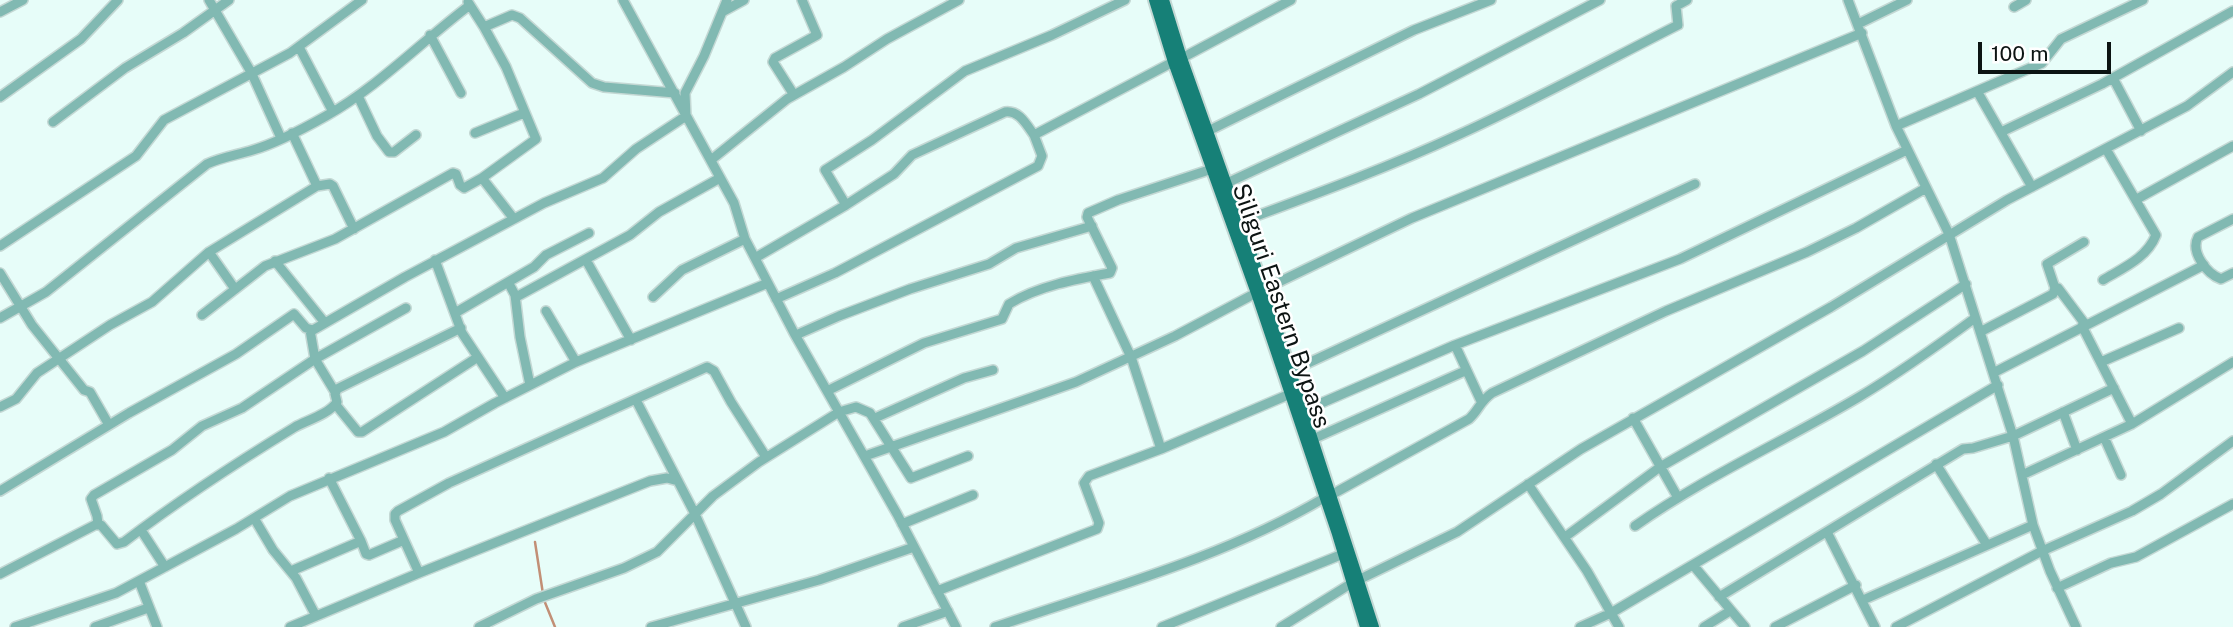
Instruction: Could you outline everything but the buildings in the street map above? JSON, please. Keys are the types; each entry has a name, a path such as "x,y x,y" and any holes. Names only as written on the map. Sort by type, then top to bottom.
{"main road":[{"name":"Siliguri Eastern Bypass","path":"1154,0 1227,183 1290,394 1328,496 1355,582 1365,627"},
{"name":"Siliguri Eastern Bypass","path":"1164,0 1178,60 1212,169 1291,371 1313,439 1343,554 1374,627"}],"street":[{"path":"0,12 23,0"},
{"path":"0,97 80,39 118,0"},
{"path":"209,0 251,72 281,138"},
{"path":"53,122 125,68 183,33 229,0"},
{"path":"0,246 136,156 164,120 299,47 362,0"},
{"path":"622,0 734,203 745,239 776,299 865,456 956,627"},
{"path":"686,116 685,93 727,0"},
{"path":"722,12 744,0"},
{"path":"794,95 772,62 817,35 802,0"},
{"path":"711,160 794,95 887,39 959,0"},
{"path":"846,205 824,172 826,169 872,140 965,71 1064,30 1125,0"},
{"path":"1034,135 1291,0"},
{"path":"1208,131 1414,30 1491,0"},
{"path":"1227,183 1419,94 1600,0"},
{"path":"1240,222 1342,184 1445,141 1544,94 1678,25 1676,6 1687,0"},
{"path":"1848,0 1896,126 1949,234 2013,436 2033,525 2057,588 2076,627"},
{"path":"865,456 1076,382 1412,218 1860,28 1907,0"},
{"path":"2014,7 2026,0"},
{"path":"1896,126 2042,63 2062,39 2143,0"},
{"path":"0,318 46,292 207,164 254,150 281,138 358,96 468,3 506,67 535,141 464,188 453,173 358,227 319,246 275,261 202,315"},
{"path":"2001,132 2113,78 2233,11"},
{"path":"484,27 507,16 517,16 593,83 604,87 675,93"},
{"path":"430,35 461,93"},
{"path":"299,47 333,112"},
{"path":"1281,627 1300,623 1355,582 1457,532 1633,418 1831,307 1949,234 2032,187 2187,106 2233,72"},
{"path":"2113,78 2141,131"},
{"path":"1977,91 2032,187"},
{"path":"358,96 377,136 389,152 397,150 416,135"},
{"path":"755,258 894,174 912,155 1004,112 1018,115 1034,135 1042,156 1038,166 835,273 776,299"},
{"path":"475,134 524,113"},
{"path":"310,330 513,219 603,178 636,149 686,116"},
{"path":"292,133 323,185 358,227"},
{"path":"2137,200 2233,146"},
{"path":"1303,411 1455,345 1679,259 1907,149"},
{"path":"2103,280 2140,257 2153,242 2155,231 2106,149"},
{"path":"827,391 924,343 1002,320 1009,304 1031,294 1110,273 1112,270 1087,217 1091,211 1212,169"},
{"path":"482,178 513,219"},
{"path":"514,295 518,296 630,236 659,212 720,178"},
{"path":"1291,371 1695,184"},
{"path":"0,407 16,398 37,373 110,325 152,302 209,252 323,185"},
{"path":"995,627 1224,548 1286,521 1469,418 1477,412 1481,401 1492,393 1666,311 1807,252 1926,188"},
{"path":"2233,219 2197,237 2195,248 2209,273 2221,279 2233,273"},
{"path":"796,335 898,293 989,264 1016,248 1091,226"},
{"path":"455,313 534,267 545,255 589,233"},
{"path":"653,297 682,270 745,239"},
{"path":"1980,332 2053,293 2056,288 2047,270 2047,264 2084,242"},
{"path":"209,252 235,289"},
{"path":"435,260 461,328 505,398"},
{"path":"586,260 631,340"},
{"path":"275,261 325,323"},
{"path":"1993,373 2204,265"},
{"path":"0,273 32,325 84,390 90,392 109,425"},
{"path":"1093,276 1131,357 1161,449"},
{"path":"508,282 514,295 530,385"},
{"path":"15,627 116,593 290,496 444,432 576,362 768,283"},
{"path":"1565,537 1660,467 1863,351 1966,284"},
{"path":"2058,288 2085,324 2082,326 2132,424"},
{"path":"336,405 204,483 120,544 114,542 98,524 91,502 94,495 172,450 202,426 242,408 315,359 406,307"},
{"path":"546,312 576,362"},
{"path":"0,491 109,425 236,354 294,314 310,330 315,359 335,391 336,405 358,432 362,432 478,357"},
{"path":"1635,526 1677,496 1858,398 1908,367 1975,318"},
{"path":"335,391 461,328"},
{"path":"2101,362 2179,328"},
{"path":"1455,345 1481,401"},
{"path":"2022,475 2132,424 2233,362"},
{"path":"419,573 395,520 398,511 449,483 704,368 711,367 766,457"},
{"path":"875,418 964,378 993,370"},
{"path":"1313,439 1465,371"},
{"path":"1580,627 1611,613 1998,385"},
{"path":"1719,597 1963,449 2013,436 2115,388"},
{"path":"937,591 1097,528 1099,523 1084,483 1086,477 1161,449 1290,394"},
{"path":"635,400 695,514 746,627"},
{"path":"478,627 538,598 624,568 657,552 713,496 766,457 839,412 856,407 870,413 911,478 968,456"},
{"path":"2063,412 2077,450"},
{"path":"1633,418 1677,496"},
{"path":"2104,437 2121,475"},
{"path":"1896,627 2042,551 2142,505 2233,441"},
{"path":"1936,464 1987,545"},
{"path":"329,478 366,554 404,540"},
{"path":"289,627 650,481 667,478 678,481"},
{"path":"1528,484 1565,537 1619,627"},
{"path":"902,524 973,495"},
{"path":"2057,588 2111,563 2136,557 2233,504"},
{"path":"254,518 273,550 291,571 316,616"},
{"path":"0,574 98,524"},
{"path":"1863,600 2033,525"},
{"path":"141,530 165,568"},
{"path":"1828,532 1875,627"},
{"path":"291,571 361,541"},
{"path":"652,627 819,579 914,547"},
{"path":"1162,627 1343,554"},
{"path":"1693,565 1745,627"},
{"path":"139,581 157,627"},
{"path":"1775,627 1856,585"},
{"path":"95,627 148,608"},
{"path":"903,627 948,611"},
{"path":"1704,627 1730,611"}],"waterway":[{"path":"535,542 543,594"},
{"path":"544,600 555,627"}]}
